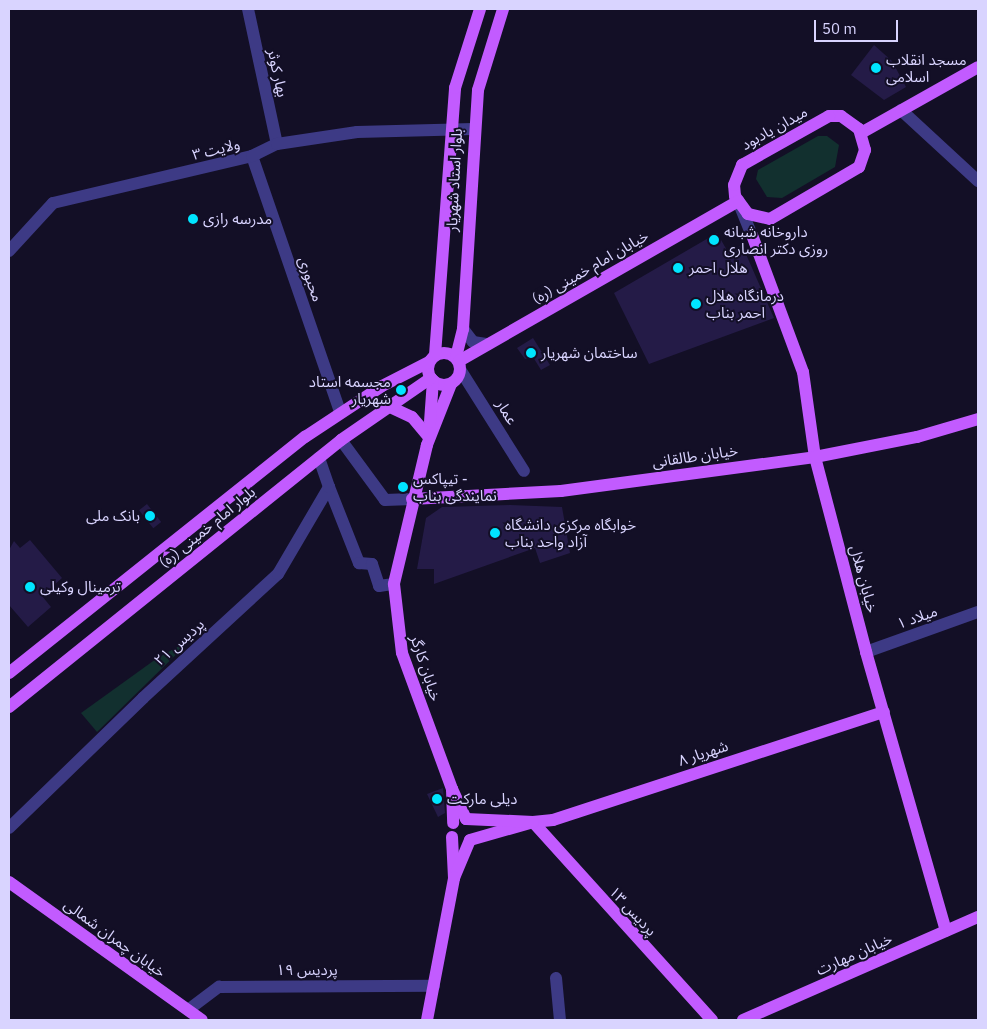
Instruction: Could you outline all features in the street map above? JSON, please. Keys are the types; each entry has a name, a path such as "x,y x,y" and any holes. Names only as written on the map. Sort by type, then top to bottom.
{"main road":[{"name":"بلوار استاد شهریار","path":"432,379 432,358 458,72 480,9"},
{"name":"بلوار استاد شهریار","path":"458,363 462,328 473,129 485,59 503,9"},
{"path":"739,204 763,219 856,170 865,150 861,134 978,67"},
{"name":"میدان یادبود","path":"739,204 734,185 742,165 821,121 841,116 861,134"},
{"name":"خیابان امام خمینی (ره)","path":"458,363 488,344 739,204"},
{"name":"خیابان هلال","path":"752,236 803,372 815,457 866,652 946,931"},
{"path":"429,437 458,363 449,353 432,358"},
{"name":"بلوار امام خمینی (ره)","path":"9,673 340,412 432,358"},
{"path":"429,437 432,379 451,384"},
{"name":"بلوار امام خمینی (ره)","path":"9,707 341,440 388,406 432,379"},
{"path":"388,406 412,417 429,437"},
{"name":"خیابان طالقانی","path":"412,499 561,491 815,457 917,437 978,419"},
{"name":"خیابان کارگر","path":"429,437 412,499 394,584 402,652 452,789 466,820"},
{"name":"شهریار ۸","path":"466,820 533,822 553,820 884,712"},
{"name":"خیابان کارگر","path":"452,789 453,823"},
{"path":"427,1020 454,878 473,828 466,820 453,823 454,878"},
{"name":"شهریار ۸","path":"470,840 533,822"},
{"name":"پردیس ۱۳","path":"533,822 712,1020"},
{"path":"452,837 460,842 470,840"},
{"name":"خیابان چمران شمالی","path":"9,882 202,1020"},
{"name":"خیابان مهارت","path":"743,1020 978,917"}],"street":[{"name":"بهار کوثر","path":"248,9 277,144"},
{"path":"901,110 978,182"},
{"name":"ولایت ۳","path":"9,251 52,203 252,156 277,144 357,132 452,128 473,129"},
{"name":"محبوری","path":"252,156 340,412"},
{"path":"739,204 752,236"},
{"path":"752,236 763,219"},
{"path":"462,328 474,342 488,344"},
{"name":"عمار","path":"458,363 524,471"},
{"path":"341,440 385,500 412,499"},
{"path":"319,458 359,563 372,564 379,586 394,584"},
{"name":"پردیس ۲۱","path":"9,828 143,698 278,574 329,486"},
{"name":"میلاد ۱","path":"866,652 978,612"},
{"path":"556,978 560,1020"},
{"name":"پردیس ۱۹","path":"188,1010 219,987 434,986"}],"green space":[{"path":"818,136 827,136 839,145 835,167 782,198 767,197 756,179 758,170"},
{"path":"193,638 97,732 81,713 156,659"}],"building":[{"name":"مسجد انقلاب اسلامی","path":"874,45 892,61 906,87 884,100 851,75"},
{"name":"درمانگاه هلال احمر بناب","path":"717,233 728,252 742,245 774,318 649,364 614,293"},
{"name":"ساختمان شهریار","path":"533,338 550,365 541,370 533,357 525,359 517,348"},
{"name":"بانک ملی","path":"147,504 161,522 153,528 139,510"},
{"name":"خوابگاه مرکزی دانشگاه آزاد واحد بناب","path":"510,505 562,507 570,553 540,563 535,548 434,584 434,569 417,569 426,518 442,507"},
{"name":"ترمینال وکیلی","path":"30,540 62,578 42,596 51,607 28,627 9,605 9,550 14,541 20,548"},
{"name":"دیلی مارکت","path":"443,788 445,813 438,817 427,794"}],"place":[{"name":"مسجد انقلاب اسلامی","path":"876,68"},
{"name":"مدرسه رازی","path":"193,219"},
{"name":"داروخانه شبانه روزی دکتر انصاری","path":"714,240"},
{"name":"هلال احمر","path":"678,268"},
{"name":"درمانگاه هلال احمر بناب","path":"696,304"},
{"name":"ساختمان شهریار","path":"531,353"},
{"name":"مجسمه استاد شهریار","path":"401,390"},
{"name":"تیپاکس - نمایندگی بناب","path":"403,487"},
{"name":"بانک ملی","path":"150,516"},
{"name":"خوابگاه مرکزی دانشگاه آزاد واحد بناب","path":"495,533"},
{"name":"ترمینال وکیلی","path":"30,587"},
{"name":"دیلی مارکت","path":"437,799"}]}
